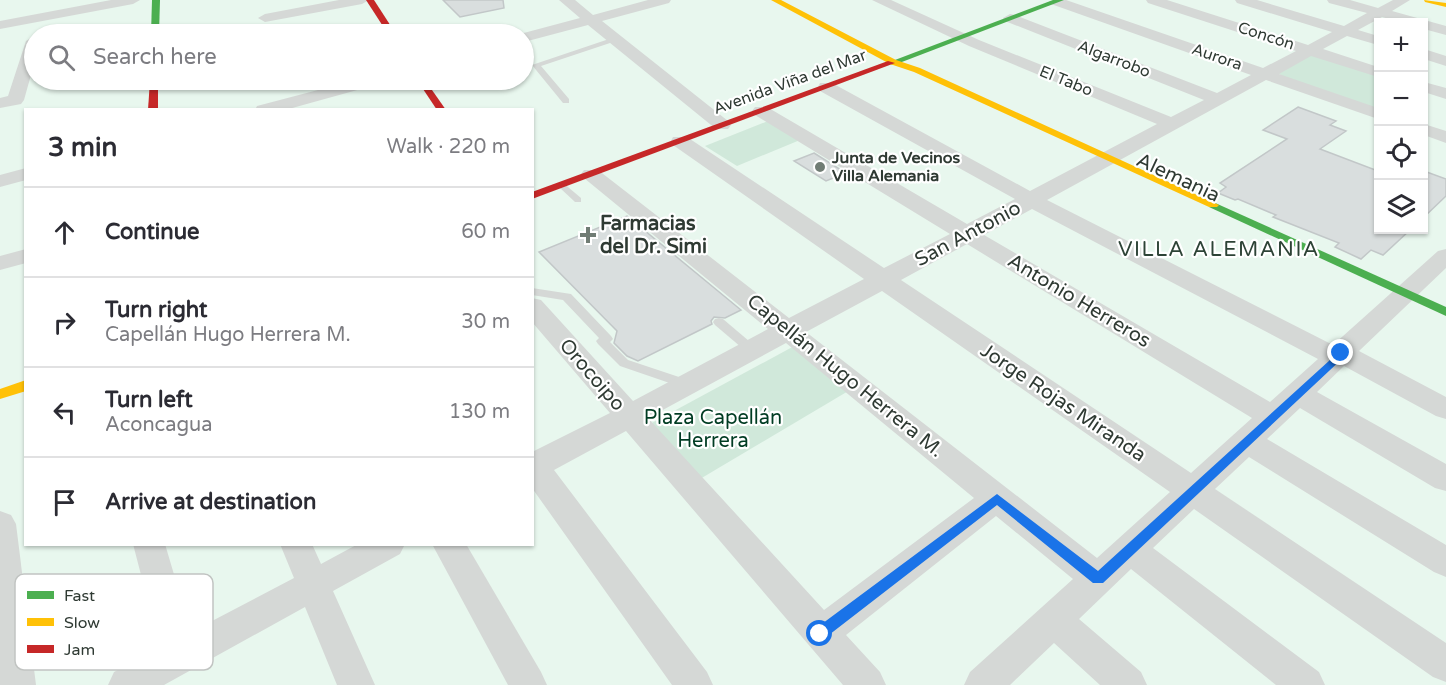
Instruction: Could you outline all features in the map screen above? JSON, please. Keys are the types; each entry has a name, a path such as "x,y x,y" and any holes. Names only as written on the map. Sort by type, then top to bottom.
{"main road":[{"path":"155,24 156,0"},
{"path":"370,0 386,24"},
{"name":"Alemania","path":"775,0 909,72 1105,160 1369,289 1404,303 1446,312"},
{"path":"1428,0 1446,5"},
{"name":"Avenida Viña del Mar","path":"534,195 1058,1"},
{"path":"153,108 154,90"},
{"path":"428,90 441,108"},
{"path":"0,394 24,386"}],"street":[{"path":"0,26 133,0"},
{"path":"267,24 263,13 362,0"},
{"path":"566,0 722,125"},
{"path":"534,35 640,3 664,0"},
{"path":"879,0 962,36"},
{"name":"Concón","path":"1153,0 1374,71"},
{"path":"1242,0 1374,40"},
{"path":"1334,0 1399,18"},
{"name":"San Antonio","path":"534,465 1403,0"},
{"name":"Aurora","path":"1058,1 1374,113"},
{"path":"40,24 42,17"},
{"name":"Algarrobo","path":"1010,18 1218,99"},
{"path":"1428,26 1446,31"},
{"name":"El Tabo","path":"962,36 1172,124"},
{"path":"1428,55 1446,61"},
{"path":"0,103 15,100 24,72"},
{"path":"826,87 1031,200 1446,409"},
{"path":"1428,88 1446,94"},
{"path":"270,108 336,90"},
{"name":"Antonio Herreros","path":"761,111 1273,417"},
{"path":"1428,130 1446,137"},
{"name":"Jorge Rojas Miranda","path":"680,141 1446,664"},
{"name":"Capellán Hugo Herrera M.","path":"591,174 1098,579"},
{"path":"0,181 24,175"},
{"path":"983,685 1339,356 1404,303 1446,256"},
{"path":"0,263 24,257"},
{"name":"Orocoipo","path":"534,308 867,685"},
{"path":"1298,394 1446,479"},
{"path":"1247,441 1446,562"},
{"path":"534,467 694,685"},
{"path":"820,634 997,498"},
{"path":"0,524 15,666"},
{"path":"149,546 154,574"},
{"path":"297,546 356,685"},
{"path":"213,644 313,585 385,546"},
{"path":"449,546 528,685"},
{"path":"1130,549 1306,685"},
{"path":"1054,620 1128,685"},
{"path":"15,670 17,685"},
{"path":"127,685 168,670"}],"lane":[{"path":"566,101 536,65 615,40"},
{"path":"562,185 578,200"},
{"path":"534,291 567,297 607,339 602,341 624,363 687,384"},
{"path":"719,322 752,350"}],"green space":[{"path":"1313,53 1374,73 1374,108 1282,76 1278,73"},
{"path":"768,121 800,140 737,166 705,146"},
{"name":"Plaza Capellán Herrera","path":"796,345 850,390 700,479 650,424"}],"building":[{"path":"443,0 503,0 504,8 460,17"},
{"path":"1298,107 1336,121 1330,125 1346,131 1320,149 1374,169 1374,234 1406,234 1383,255 1371,250 1361,259 1335,247 1339,243 1273,217 1276,215 1238,199 1235,200 1218,193 1226,187 1220,183 1287,139 1263,130"},
{"name":"Junta de Vecinos Villa Alemania","path":"814,153 846,173 826,181 794,161"},
{"path":"1428,172 1446,179 1446,196 1428,213"},
{"path":"627,216 741,310 725,318 714,317 712,324 638,361 627,356 614,343 617,331 539,252"}],"traffic: fast":[{"path":"155,24 156,0"},
{"path":"891,63 1060,0"},
{"path":"1213,205 1446,312"}],"traffic: slow":[{"path":"775,0 893,62 917,70 1213,205"},
{"path":"1428,0 1446,5"},
{"path":"0,394 24,386"}],"traffic: jam":[{"path":"370,0 386,24"},
{"path":"534,195 891,63"},
{"path":"153,108 154,90"},
{"path":"428,90 441,108"}],"place":[{"name":"Junta de Vecinos Villa Alemania","path":"820,167"},
{"name":"Farmacias del Dr. Simi","path":"588,235"}],"district":[{"name":"VILLA ALEMANIA","path":"1219,249"}],"route":[{"path":"820,634 997,498 1098,579 1341,353"}]}
